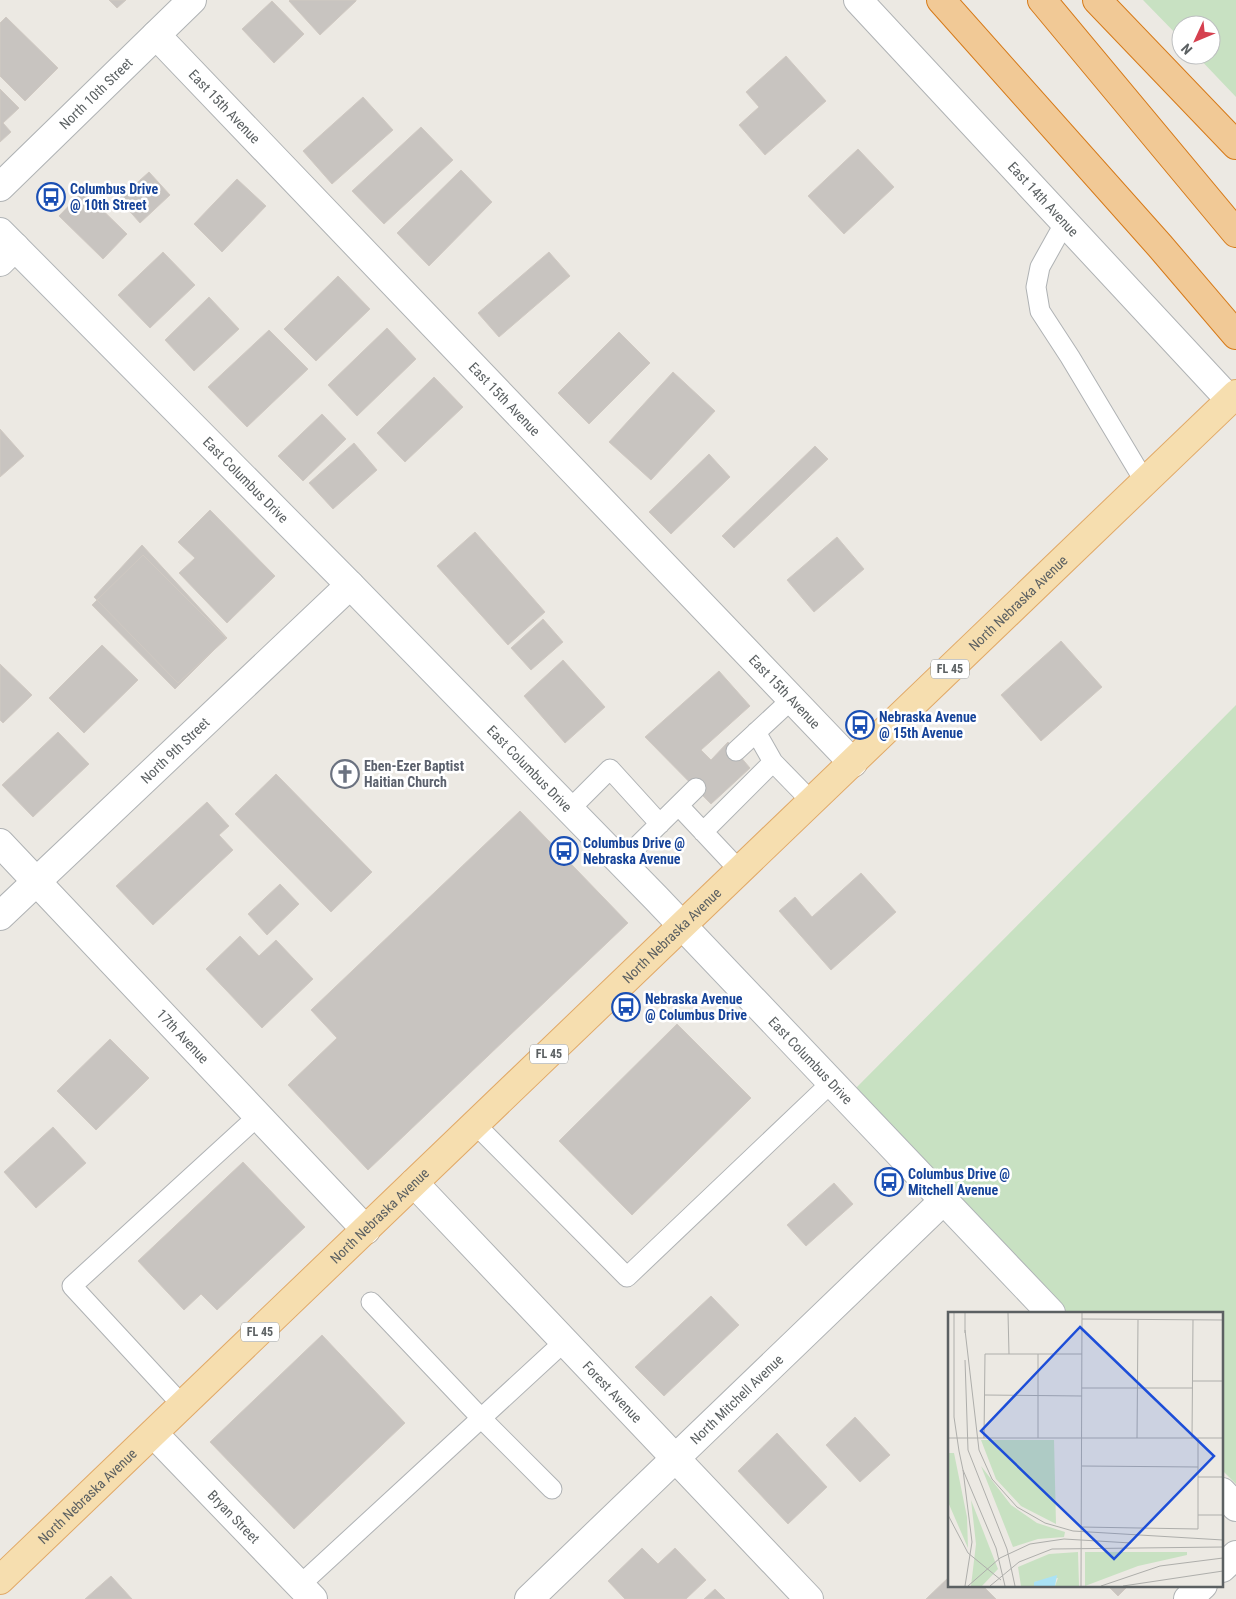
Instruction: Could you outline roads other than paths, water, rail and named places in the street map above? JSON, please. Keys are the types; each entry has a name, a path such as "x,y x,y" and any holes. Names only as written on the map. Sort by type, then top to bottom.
{"highway":[{"path":"941,0 1236,334"},
{"path":"1042,0 1236,233"},
{"path":"1097,0 1236,146"}],"main road":[{"name":"North Nebraska Avenue","path":"0,1580 1233,397"}],"street":[{"name":"North 10th Street","path":"0,187 192,0"},
{"name":"East 14th Avenue","path":"858,0 1064,222 1233,397"},
{"name":"East 15th Avenue","path":"156,35 852,763"},
{"name":"East Columbus Drive","path":"5,247 350,585 683,926 1050,1312"},
{"name":"North 9th Street","path":"0,916 350,585"},
{"name":"17th Avenue","path":"0,843 366,1230"},
{"name":"Forest Avenue","path":"414,1183 809,1599"},
{"name":"North Mitchell Avenue","path":"529,1599 944,1200"},
{"name":"Bryan Street","path":"154,1434 306,1592"},
{"path":"1224,1494 1236,1507"},
{"path":"1224,1566 1236,1555"},
{"path":"1188,1599 1202,1586"}],"lane":[{"path":"1064,222 1040,267 1036,287 1040,310 1145,482"},
{"path":"736,751 792,699"},
{"path":"756,732 773,762 812,802"},
{"path":"703,832 773,762"},
{"path":"569,810 610,769 660,824"},
{"path":"621,862 696,788"},
{"path":"678,806 740,871"},
{"path":"476,1124 627,1277 832,1082"},
{"path":"183,1406 72,1286 258,1116"},
{"path":"371,1302 481,1418 552,1489"},
{"path":"306,1592 481,1418 565,1341"}],"place":[{"name":"Columbus Drive @ 10th Street","path":"51,197"},
{"name":"Nebraska Avenue @ 15th Avenue","path":"860,725"},
{"name":"Eben-Ezer Baptist Haitian Church","path":"345,774"},
{"name":"Columbus Drive @ Nebraska Avenue","path":"564,851"},
{"name":"Nebraska Avenue @ Columbus Drive","path":"626,1007"},
{"name":"Columbus Drive @ Mitchell Avenue","path":"889,1182"}]}
